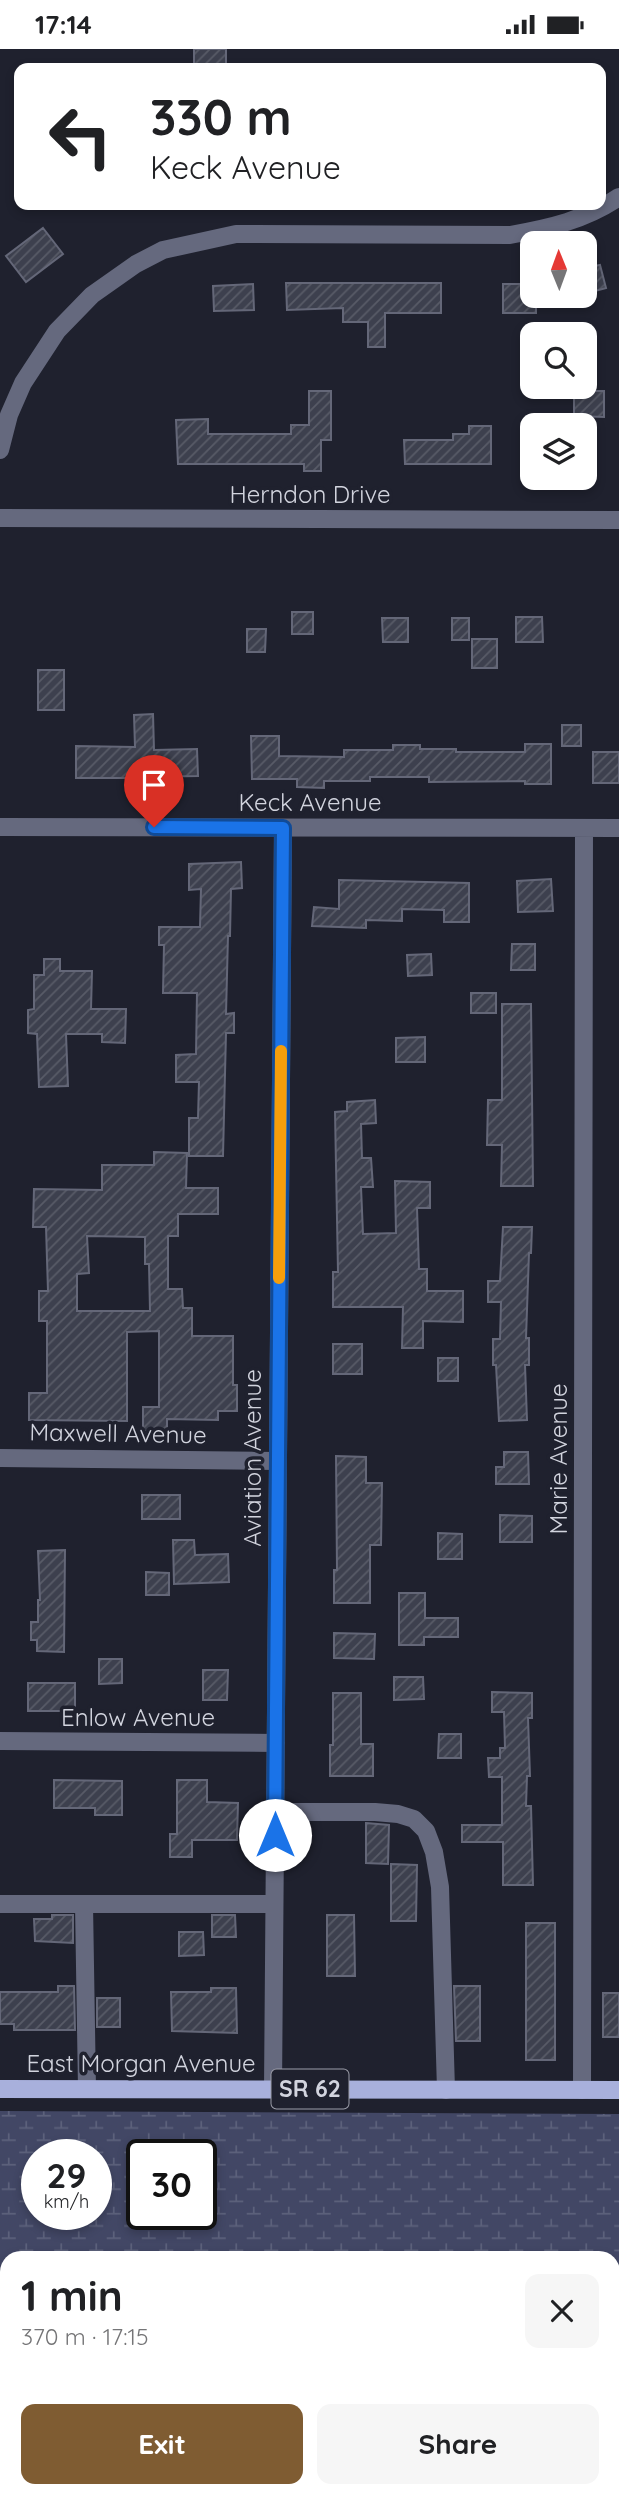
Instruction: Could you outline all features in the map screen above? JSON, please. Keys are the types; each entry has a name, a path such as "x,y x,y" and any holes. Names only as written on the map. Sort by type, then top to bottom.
{"main road":[{"name":"East Morgan Avenue","path":"0,2089 619,2090"}],"street":[{"path":"0,450 9,415 23,383 57,331 92,295 136,264 163,250 236,234 510,235 555,227 596,210"},
{"name":"Herndon Drive","path":"0,518 619,520"},
{"name":"Keck Avenue","path":"0,827 619,828"},
{"name":"Aviation Avenue","path":"273,2089 283,828"},
{"name":"Marie Avenue","path":"582,2090 584,828"},
{"name":"Maxwell Avenue","path":"0,1458 278,1461"},
{"name":"Enlow Avenue","path":"0,1741 276,1744"},
{"path":"275,1812 398,1814 414,1819 426,1831 434,1852 440,1887 446,2090"},
{"path":"0,1904 274,1904"},
{"path":"85,1904 87,2089"}],"green space":[{"path":"0,2111 619,2114 619,2251 0,2251"}],"building":[{"path":"194,49 226,49 226,63 194,63"},
{"path":"43,228 63,254 26,282 6,256"},
{"path":"600,265 606,288 597,290 597,266"},
{"path":"286,283 441,283 441,313 385,313 385,347 368,347 368,322 343,322 343,308 287,310"},
{"path":"253,284 254,310 214,311 213,286"},
{"path":"503,284 520,284 520,308 536,308 536,313 503,313"},
{"path":"309,391 331,391 331,440 321,440 321,471 304,471 304,464 178,464 176,420 208,419 208,434 291,434 291,425 309,425"},
{"path":"597,391 604,391 604,417 597,417 597,413 574,413 574,399 597,399"},
{"path":"469,426 491,426 491,464 405,464 404,440 453,440 453,434 469,434"},
{"path":"292,612 313,612 313,634 292,634"},
{"path":"516,617 542,617 543,642 516,642"},
{"path":"382,618 408,618 408,642 383,642"},
{"path":"452,618 469,618 469,640 452,640"},
{"path":"247,629 266,629 265,652 247,652"},
{"path":"472,639 497,639 497,668 472,668"},
{"path":"38,670 64,670 64,710 38,710"},
{"path":"153,714 154,750 197,749 198,776 144,777 144,785 128,785 127,778 76,778 76,746 135,747 134,715"},
{"path":"562,725 581,725 581,746 562,746"},
{"path":"251,736 279,736 279,756 344,757 344,750 393,750 393,745 420,745 420,749 456,749 456,752 525,752 525,744 551,744 551,784 525,784 525,781 429,782 429,777 370,777 370,781 324,781 324,788 297,787 297,779 252,779"},
{"path":"593,752 619,752 619,783 593,783"},
{"path":"241,862 242,888 231,889 228,936 226,1014 234,1013 234,1033 226,1033 223,1156 189,1156 189,1118 198,1118 199,1082 176,1082 176,1055 196,1054 197,993 163,993 164,945 159,945 159,927 200,927 201,889 189,890 189,864"},
{"path":"551,879 553,911 518,912 517,881"},
{"path":"339,880 469,883 469,922 444,922 444,910 402,909 402,921 366,920 366,928 312,926 314,907 339,909"},
{"path":"512,944 535,944 535,970 511,970"},
{"path":"431,954 432,975 408,976 407,955"},
{"path":"44,959 60,959 60,971 92,971 91,1009 126,1009 125,1043 102,1042 102,1034 66,1034 68,1086 39,1087 37,1034 28,1033 28,1010 34,1009 34,975 44,975"},
{"path":"471,993 496,993 496,1013 471,1013"},
{"path":"502,1004 531,1004 533,1186 501,1186 502,1145 487,1145 488,1100 502,1100"},
{"path":"425,1037 425,1062 396,1062 396,1038"},
{"path":"375,1100 376,1123 361,1124 362,1158 371,1158 373,1187 361,1187 363,1234 396,1233 395,1181 430,1182 430,1208 417,1208 419,1269 427,1269 427,1291 463,1291 463,1322 423,1321 423,1348 402,1348 403,1307 333,1307 333,1272 338,1272 335,1112 347,1111 347,1102"},
{"path":"154,1152 187,1153 186,1188 218,1188 218,1214 178,1214 178,1236 168,1236 168,1289 182,1289 183,1308 192,1308 192,1336 233,1336 233,1385 237,1385 237,1411 218,1411 218,1420 167,1419 167,1431 143,1431 143,1407 159,1407 159,1331 127,1332 127,1421 29,1420 29,1393 47,1393 47,1321 39,1321 39,1291 48,1291 46,1227 33,1227 34,1189 102,1190 102,1165 154,1165","holes":["87,1236 145,1237 145,1264 149,1264 150,1311 77,1311 77,1274 89,1273"]},
{"path":"503,1227 532,1227 526,1338 529,1338 529,1365 525,1365 527,1420 499,1421 493,1339 500,1339 501,1302 488,1302 488,1281 500,1281"},
{"path":"333,1344 362,1344 362,1374 333,1374"},
{"path":"438,1358 458,1358 458,1381 438,1381"},
{"path":"504,1452 528,1452 529,1484 496,1484 496,1467 504,1467"},
{"path":"336,1456 366,1457 366,1483 382,1483 381,1545 370,1545 370,1603 334,1603 334,1570 337,1570"},
{"path":"142,1495 180,1495 180,1519 142,1519"},
{"path":"500,1515 532,1516 532,1542 500,1542"},
{"path":"438,1533 462,1534 462,1559 438,1559"},
{"path":"173,1540 194,1540 195,1555 228,1554 229,1582 174,1584"},
{"path":"65,1550 64,1652 37,1651 37,1640 31,1640 31,1622 38,1622 38,1551"},
{"path":"146,1572 169,1573 169,1595 146,1595"},
{"path":"399,1593 425,1593 425,1618 458,1618 458,1637 424,1637 424,1645 399,1645"},
{"path":"334,1633 375,1634 374,1659 334,1658"},
{"path":"99,1659 122,1659 122,1683 99,1684"},
{"path":"203,1670 228,1670 227,1700 203,1700"},
{"path":"394,1677 423,1677 424,1699 394,1700"},
{"path":"28,1683 75,1683 75,1711 28,1711"},
{"path":"492,1692 532,1693 532,1718 528,1718 530,1776 527,1776 526,1806 531,1806 533,1885 503,1885 503,1842 462,1842 462,1825 502,1825 502,1777 489,1777 488,1758 500,1758 500,1748 505,1748 504,1712 492,1712"},
{"path":"333,1693 361,1693 361,1744 373,1744 373,1776 330,1776"},
{"path":"439,1734 461,1734 461,1758 438,1758"},
{"path":"54,1780 122,1781 122,1815 95,1815 95,1808 54,1808"},
{"path":"177,1780 207,1780 207,1802 238,1803 237,1840 192,1840 192,1857 170,1857 170,1834 177,1834"},
{"path":"366,1823 389,1825 388,1864 366,1863"},
{"path":"391,1864 417,1865 416,1921 391,1921"},
{"path":"52,1915 73,1915 73,1943 35,1941 34,1919 52,1919"},
{"path":"212,1915 235,1915 236,1937 212,1937"},
{"path":"327,1915 354,1915 355,1976 327,1976"},
{"path":"526,1923 555,1923 555,2060 526,2060"},
{"path":"179,1932 203,1932 204,1955 179,1956"},
{"path":"58,1986 74,1986 75,2030 14,2030 14,2024 0,2024 0,1992 58,1992"},
{"path":"454,1986 480,1986 480,2041 456,2041"},
{"path":"211,1988 236,1988 237,2033 172,2031 171,1992 211,1992"},
{"path":"603,1993 619,1993 619,2037 603,2037"},
{"path":"97,1998 120,1998 120,2027 97,2027"}],"slow traffic":[{"path":"279,1278 281,1051"}],"route":[{"path":"154,827 283,828 275,1835"}]}
